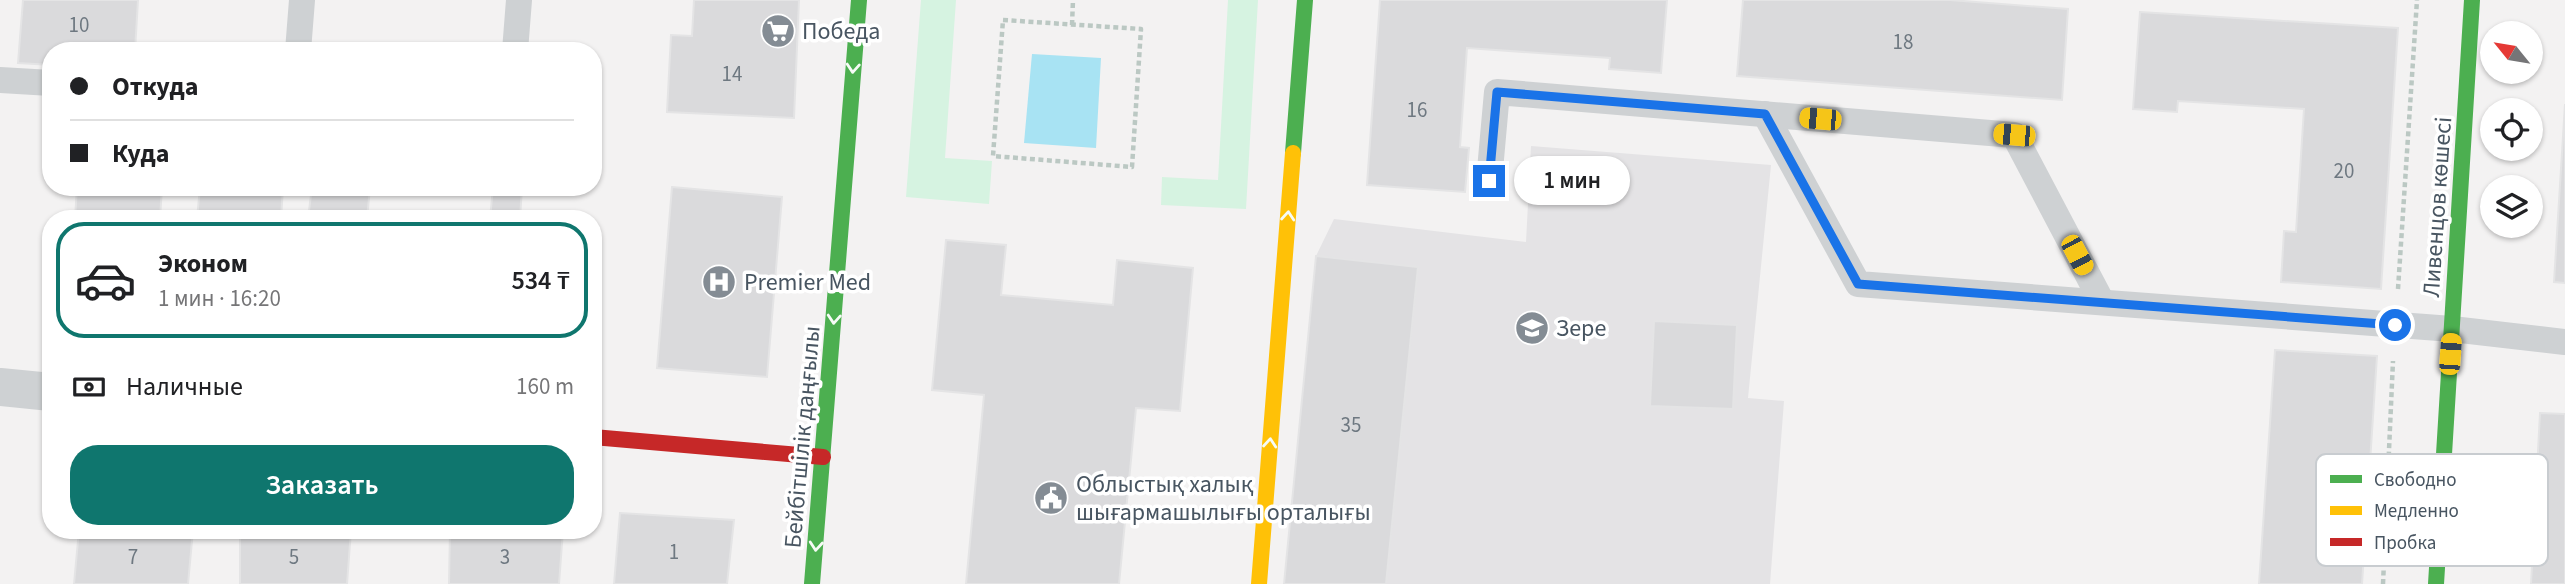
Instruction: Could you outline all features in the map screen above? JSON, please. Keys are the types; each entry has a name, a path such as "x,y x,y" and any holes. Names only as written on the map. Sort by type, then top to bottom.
{"main road":[{"name":"Бейбітшілік даңғылы","path":"812,584 859,0"},
{"path":"1259,584 1305,0"},
{"name":"Ливенцов көшесі","path":"2444,454 2472,0"},
{"path":"602,438 823,457"},
{"name":"Ливенцов көшесі","path":"2436,584 2437,566"}],"street":[{"path":"0,387 42,391"}],"lane":[{"path":"299,42 302,0"},
{"path":"516,42 519,0"},
{"path":"0,80 42,82"},
{"path":"1489,181 1497,92 2014,135 2102,302"},
{"path":"1765,114 1858,284 2452,329 2565,342"}],"path":[{"path":"1072,25 1073,0"},
{"path":"1003,20 1072,25 1141,29 1132,167 993,156 1003,20"}],"shaded area":[{"name":"Зере","path":"1531,146 1771,165 1748,398 1784,401 1770,584 1284,584 1316,256 1334,219 1526,242"}],"green space":[{"path":"921,0 956,0 945,158 992,161 989,204 906,197"},
{"path":"1228,0 1258,0 1246,209 1161,205 1162,177 1218,180"}],"water":[{"path":"1032,54 1101,58 1096,148 1024,143"}],"building":[{"path":"23,0 138,0 136,42 42,42 42,64 18,63"},
{"path":"694,0 799,0 794,118 667,112 671,35 692,36"},
{"path":"1380,0 1667,0 1661,73 1609,69 1610,58 1467,48 1460,147 1469,148 1465,192 1367,185"},
{"path":"1743,0 1950,0 2068,9 2062,100 1737,76"},
{"path":"2140,12 2398,28 2381,289 2281,282 2284,231 2296,232 2304,109 2178,101 2177,112 2133,109"},
{"path":"2565,104 2565,283 2554,282"},
{"name":"Premier Med","path":"672,187 782,197 767,377 657,368"},
{"path":"76,196 161,196 161,210 76,210"},
{"path":"199,196 282,196 282,210 198,210"},
{"path":"311,196 369,196 368,210 309,210"},
{"path":"492,196 521,196 521,210 491,210"},
{"name":"Облыстық халық шығармашылығы орталығы","path":"946,240 1006,245 1001,295 1113,305 1117,260 1193,268 1180,411 1136,408 1119,584 966,584 984,395 932,390"},
{"path":"1316,256 1418,267 1386,584 1284,584"},
{"path":"1654,321 1737,325 1733,409 1650,406"},
{"path":"2275,350 2377,356 2371,454 2316,454 2316,566 2363,566 2362,584 2259,584"},
{"path":"2540,413 2565,414 2565,584 2531,584 2532,566 2548,566 2548,454 2538,454"},
{"path":"620,513 734,520 727,584 614,584"},
{"path":"78,539 192,539 188,584 74,584"},
{"path":"240,539 350,539 347,584 240,584"},
{"path":"450,539 562,539 559,584 449,584"}],"traffic: fast":[{"path":"812,584 859,0"},
{"path":"1293,153 1305,0"},
{"path":"2444,454 2472,0"},
{"path":"2436,584 2437,566"}],"traffic: slow":[{"path":"1259,584 1293,153"}],"traffic: jam":[{"path":"602,438 823,457"}],"place":[{"name":"Победа","path":"778,31"},
{"name":"Premier Med","path":"719,282"},
{"name":"Зере","path":"1532,328"},
{"name":"Облыстық халық шығармашылығы орталығы","path":"1051,498"}],"route":[{"path":"1489,181 1497,92 1765,114 1858,284 2395,325"}]}
